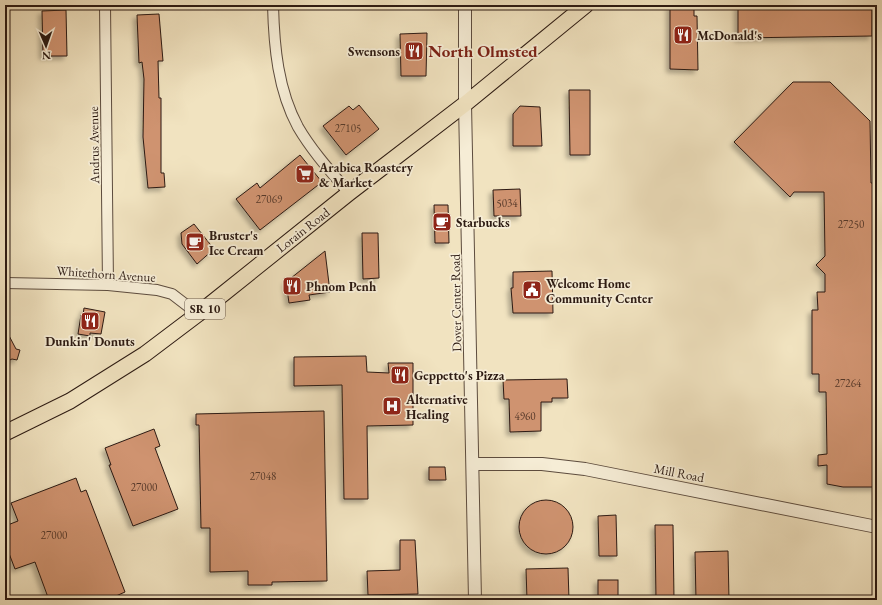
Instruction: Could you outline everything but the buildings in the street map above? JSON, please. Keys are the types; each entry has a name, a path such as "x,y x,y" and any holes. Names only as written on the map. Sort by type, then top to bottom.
{"main road":[{"name":"Lorain Road","path":"5,433 70,401 145,354 198,314 349,193 465,104 586,5"}],"street":[{"name":"Andrus Avenue","path":"105,5 108,285"},
{"path":"273,5 277,66 287,101 298,127 316,154 349,193"},
{"name":"Dover Center Road","path":"465,5 465,104 475,600"},
{"name":"Whitethorn Avenue","path":"5,283 108,285 158,290 172,294 198,314"},
{"name":"Mill Road","path":"473,464 542,464 585,469 877,527"}],"place":[{"name":"McDonald's","path":"683,35"},
{"name":"Swensons","path":"414,51"},
{"name":"Arabica Roastery & Market","path":"305,174"},
{"name":"Starbucks","path":"442,222"},
{"name":"Bruster's Ice Cream","path":"195,242"},
{"name":"Phnom Penh","path":"292,286"},
{"name":"Welcome Home Community Center","path":"532,290"},
{"name":"Dunkin' Donuts","path":"90,321"},
{"name":"Geppetto's Pizza","path":"400,375"},
{"name":"Alternative Healing","path":"392,406"}],"district":[{"name":"North Olmsted","path":"483,51"}]}
